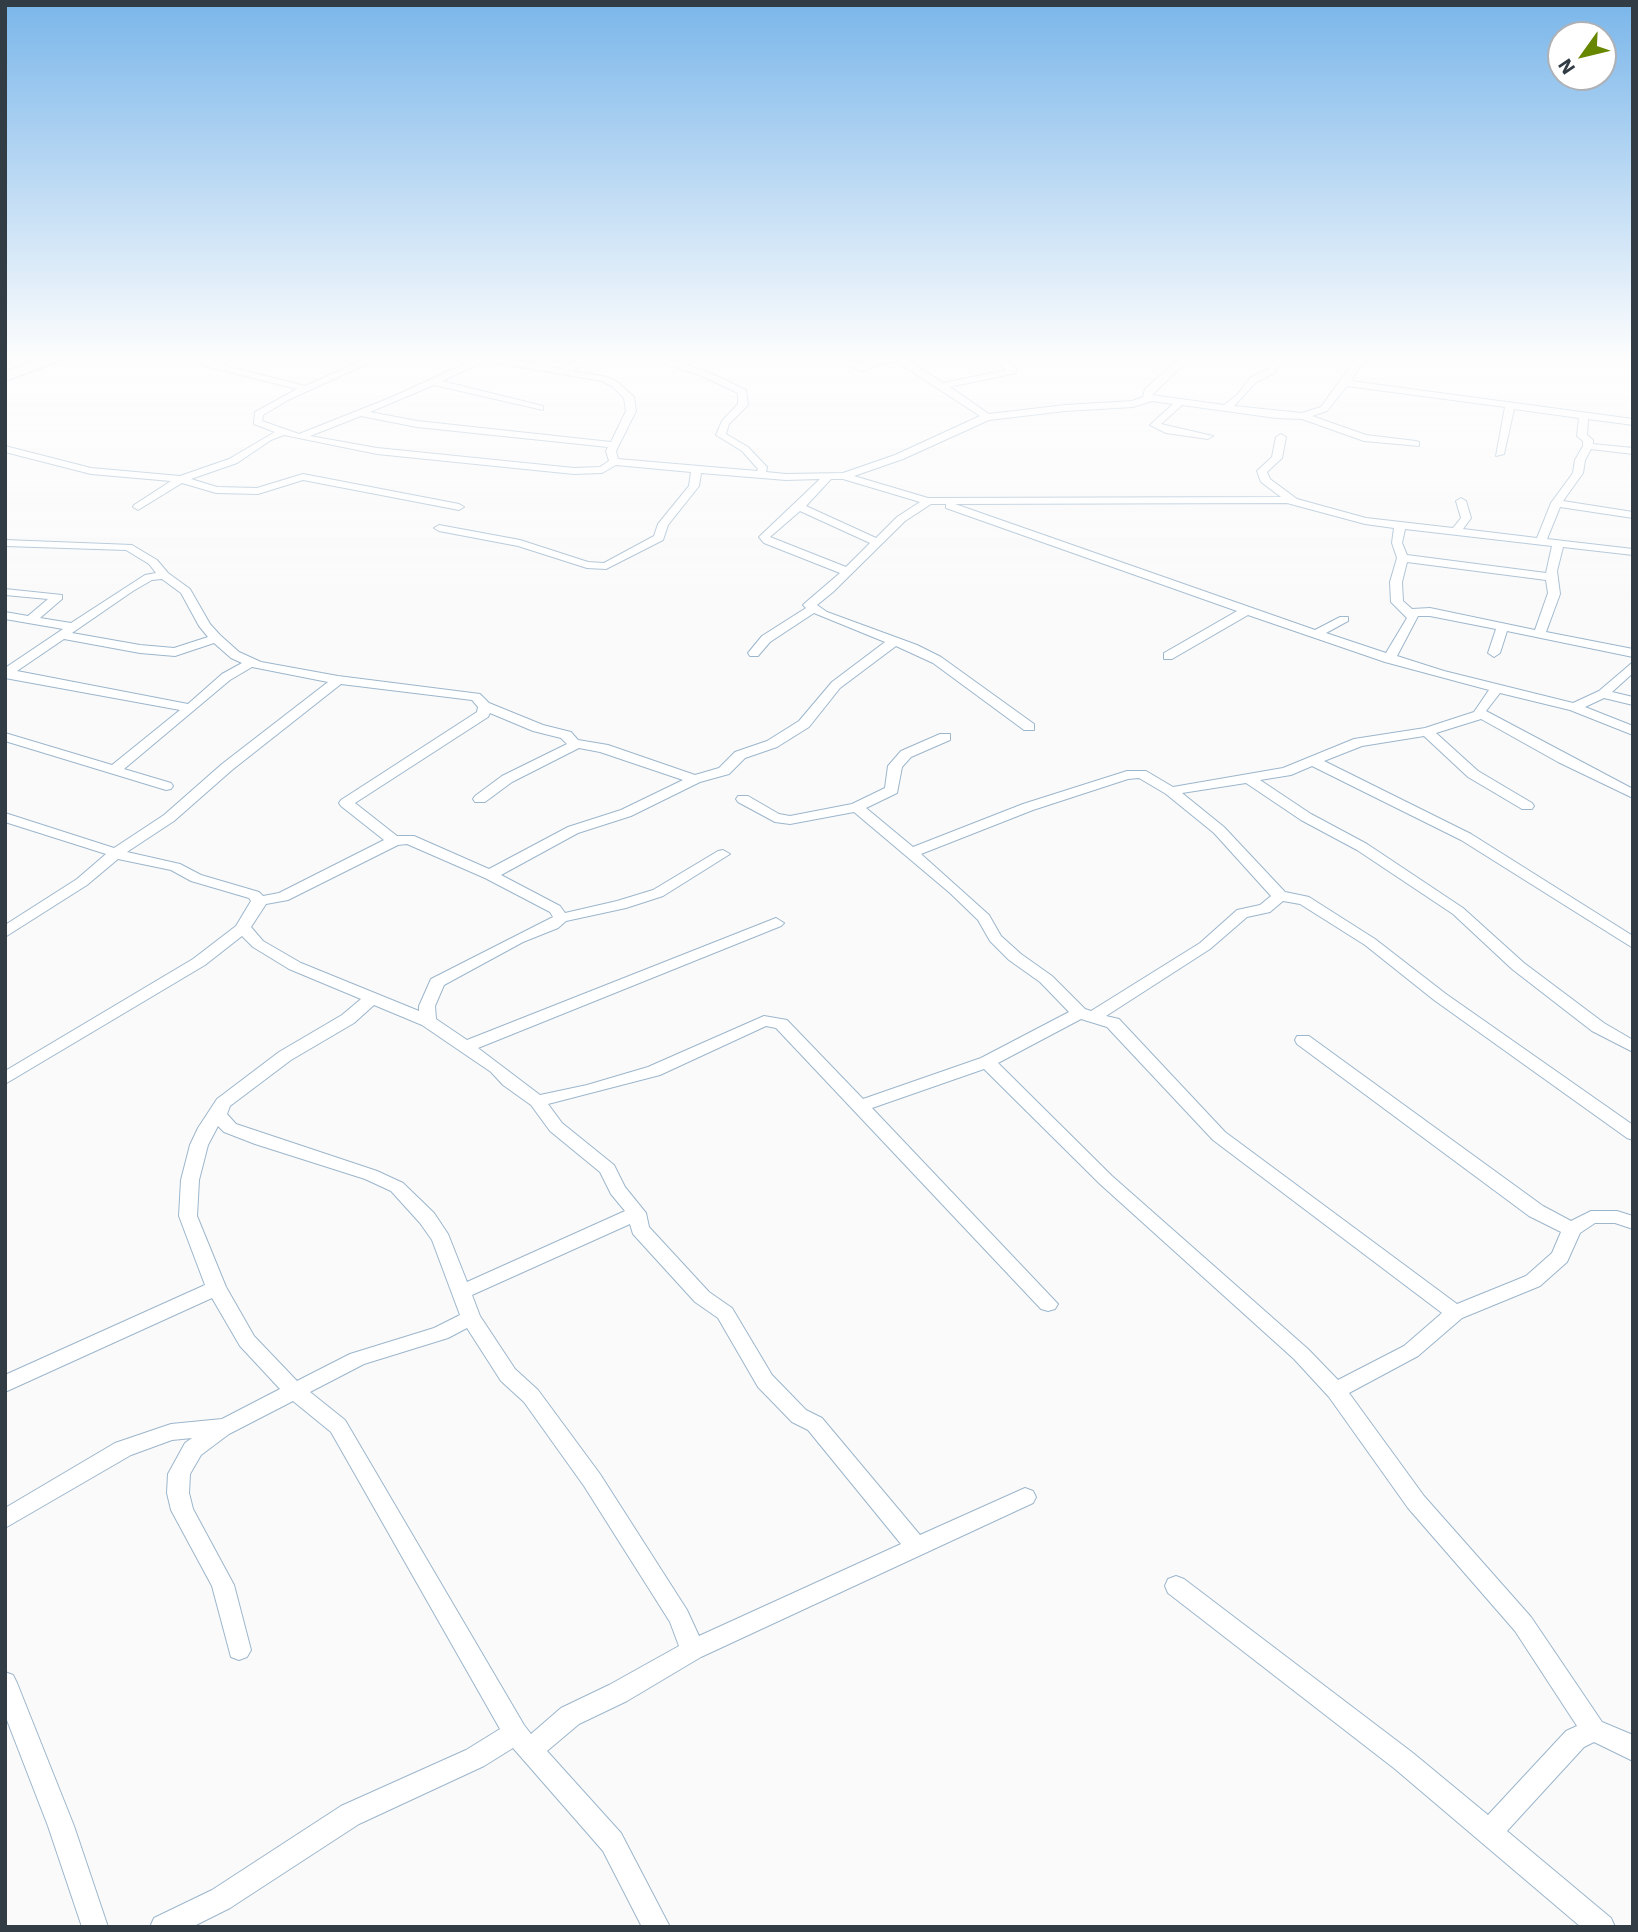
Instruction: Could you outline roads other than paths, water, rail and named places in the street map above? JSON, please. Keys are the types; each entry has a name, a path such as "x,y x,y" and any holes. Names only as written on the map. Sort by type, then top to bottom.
{"street":[{"path":"138,507 181,480 233,461 254,447"},
{"path":"356,447 562,470 602,470 614,462 760,475 828,477 844,476 921,447"},
{"path":"612,447 614,462"},
{"path":"743,447 763,469 760,475"},
{"path":"1278,447 1276,457 1262,471 1265,480 1293,501"},
{"path":"1499,454 1501,447"},
{"path":"1541,541 1556,503 1578,473 1580,460 1587,447"},
{"path":"1598,447 1633,451"},
{"path":"5,449 92,471 181,480 216,490 258,491 303,477 459,507"},
{"path":"439,528 520,543 587,565 606,566 659,538 663,524 694,486 696,470"},
{"path":"844,476 926,501 1293,501 1355,519 1400,526 1457,530 1633,552"},
{"path":"828,477 764,537 847,569"},
{"path":"940,500 1246,611 1389,659 1574,707 1633,731"},
{"path":"926,501 876,542 809,605 943,663 1029,727"},
{"path":"1457,530 1466,518 1461,501"},
{"path":"1556,503 1633,515"},
{"path":"798,506 876,542"},
{"path":"1389,659 1413,618 1411,613 1397,603 1396,582 1403,558 1397,543 1400,526"},
{"path":"5,543 122,546 135,550 159,574 186,591 205,626 216,638 235,655 252,662 275,670 338,680 476,697 484,706 566,735 573,743 603,748 695,779"},
{"path":"1539,634 1551,597 1555,594 1552,562 1558,544"},
{"path":"1403,558 1552,577"},
{"path":"6,673 129,589 159,574"},
{"path":"5,592 58,597 31,619"},
{"path":"754,653 766,639 813,609"},
{"path":"1168,656 1246,611"},
{"path":"1411,613 1430,612 1633,653"},
{"path":"5,615 73,627"},
{"path":"1316,634 1344,619"},
{"path":"1494,653 1503,627"},
{"path":"61,635 140,649 175,652 216,638"},
{"path":"490,875 573,830 626,813 695,779 724,771 740,755 772,744 804,724 836,685 894,641"},
{"path":"115,770 226,677 252,662"},
{"path":"1574,707 1603,694 1633,666"},
{"path":"6,673 191,708"},
{"path":"5,932 82,883 116,853 169,818 227,767 338,680"},
{"path":"1482,714 1480,711 1497,688"},
{"path":"1603,694 1633,701"},
{"path":"394,841 346,803 484,714 484,706"},
{"path":"1171,791 1286,772 1329,752 1359,742 1427,732 1482,714 1633,794"},
{"path":"1427,732 1473,774 1527,806"},
{"path":"5,737 166,786"},
{"path":"743,799 775,818 790,820 856,807 892,790 895,766 906,754 945,737"},
{"path":"480,799 507,779 572,748 573,743"},
{"path":"1313,761 1466,837 1633,943"},
{"path":"912,853 1028,807 1127,775 1141,774 1171,791 1219,830 1280,896 1304,900 1370,942 1440,997 1633,1134"},
{"path":"1245,777 1306,817 1362,847 1458,911 1518,966 1598,1027 1633,1047"},
{"path":"856,807 984,918 995,937 1015,957 1046,979 1086,1015 1113,1023 1219,1136 1455,1312"},
{"path":"5,817 116,853 175,867 196,878 254,895 259,901"},
{"path":"5,1079 199,962 243,928 244,922 259,901 295,892 394,841 414,840 490,875 529,898 555,909 561,918"},
{"path":"427,1013 437,982 518,939 553,925 561,918 621,905 658,893 723,854"},
{"path":"860,1106 987,1062 1086,1015 1205,946 1242,913 1265,909 1280,896"},
{"path":"467,1046 776,923"},
{"path":"243,928 258,944 295,965 409,1013 427,1013 537,1101 556,1127 608,1169 617,1190 637,1213 640,1229 702,1297 730,1320 765,1381 799,1416 815,1424 917,1547"},
{"path":"373,997 348,1019 285,1056 223,1103 199,1145 190,1180 188,1216 216,1287 247,1341 293,1390 338,1426 523,1741 612,1842 657,1927"},
{"path":"537,1101 589,1090 654,1071 764,1021 782,1024 1048,1304"},
{"path":"1303,1040 1536,1211 1572,1229"},
{"path":"987,1062 1106,1180 1301,1354 1336,1391 1416,1502 1523,1624 1593,1730 1622,1742 1633,1750"},
{"path":"218,1115 230,1128 371,1175 397,1187 427,1218 441,1239 471,1318 508,1376 531,1396 592,1480 680,1617 693,1650"},
{"path":"462,1292 637,1213"},
{"path":"1336,1391 1411,1351 1455,1312 1533,1281 1560,1257 1572,1229 1591,1217 1617,1217 1633,1223"},
{"path":"5,1384 216,1287"},
{"path":"239,1650 223,1585 182,1510 178,1493 179,1474 193,1449 225,1427 356,1359 441,1333 471,1318"},
{"path":"5,1519 102,1460 153,1437 171,1432 225,1427"},
{"path":"163,1927 221,1899 351,1815 475,1758 523,1741 628,1688 693,1650 1025,1497"},
{"path":"1176,1587 1404,1761 1602,1927"},
{"path":"5,1684 61,1826 95,1927"},
{"path":"1488,1833 1575,1739 1593,1730"}]}
